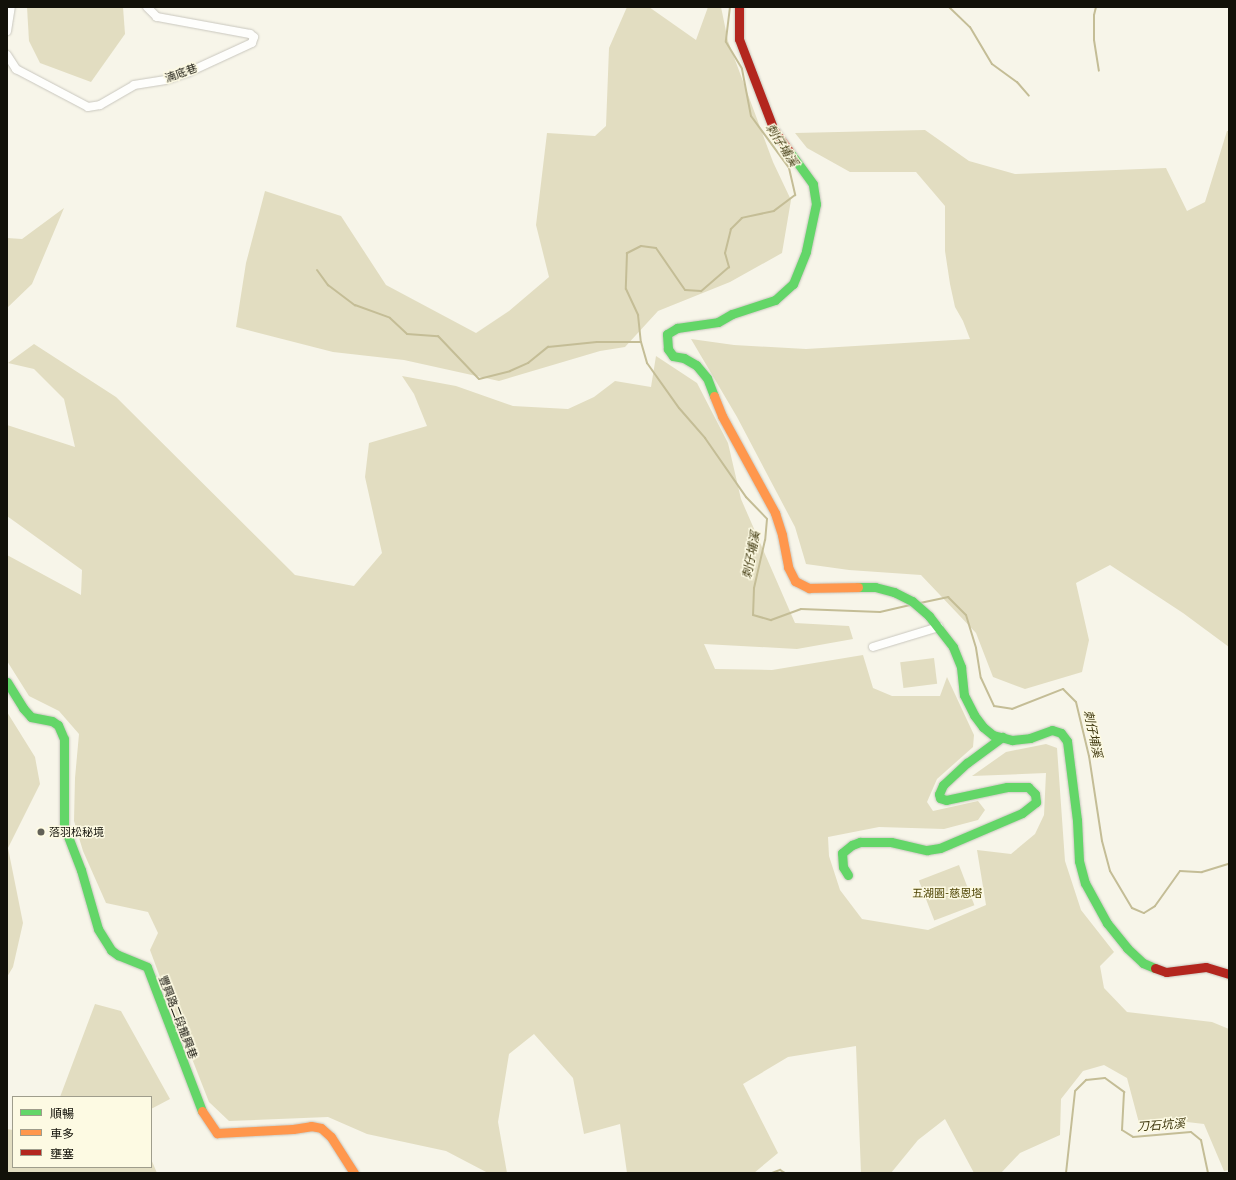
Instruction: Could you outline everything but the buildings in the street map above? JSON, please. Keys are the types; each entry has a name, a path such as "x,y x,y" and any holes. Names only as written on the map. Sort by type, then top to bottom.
{"street":[{"path":"7,32 12,7"},
{"name":"湳底巷","path":"7,55 16,69 88,107 100,105 134,85 166,80 189,72 252,43 254,36 250,34 157,17 147,7"},
{"path":"739,7 739,39 774,130 814,184 816,204 806,250 793,284 775,300 732,314 718,322 677,328 667,334 668,349 673,356 684,358 696,365 707,378 722,416 775,514 782,536 788,567 795,581 809,588 875,587 894,592 912,601 939,627 953,647 961,667 964,695 974,715 983,727 993,735 1012,740 1030,738 1052,730 1061,732 1067,741 1077,820 1078,861 1086,883 1107,923 1127,948 1143,963 1166,972 1206,967 1229,974"},
{"path":"874,646 939,627"},
{"name":"豐興路二段龍興巷","path":"7,682 23,708 31,717 52,721 58,725 64,739 64,826 81,870 98,929 111,950 118,955 147,967 198,1104 206,1118 217,1133 293,1129 311,1126 321,1128 331,1137 354,1173"},
{"path":"848,875 843,867 842,853 852,845 860,842 891,842 927,850 940,848 1022,813 1036,802 1035,794 1028,786 1007,787 946,800 940,798 939,794 943,785 967,763 1002,737"}],"green space":[{"path":"27,7 123,7 125,34 91,82 40,63 29,41"},
{"path":"627,7 649,7 696,40 708,7 721,7 728,41 773,162 791,200 782,253 730,282 658,311 625,347 600,351 499,381 404,360 333,352 236,327 246,263 265,191 341,216 386,285 476,333 509,311 549,277 536,225 547,133 595,136 606,126 609,48"},
{"path":"925,130 969,161 1015,174 1166,168 1187,211 1205,202 1227,131 1229,131 1229,647 1183,613 1110,565 1076,583 1089,640 1082,672 1025,689 993,677 976,633 921,575 849,570 806,564 795,527 737,417 691,339 734,345 806,349 970,339 963,321 955,307 950,284 945,251 945,206 916,172 850,172 807,148 795,133"},
{"path":"64,208 32,284 7,308 7,238 22,239"},
{"path":"34,344 116,397 295,575 354,586 382,553 365,477 369,443 427,426 414,394 402,376 456,386 513,406 568,409 594,397 615,381 651,387 656,356 697,383 728,443 741,499 795,623 849,626 853,639 797,649 704,644 715,669 772,670 863,655 873,688 892,696 940,696 947,677 974,735 973,747 937,779 927,802 933,811 978,801 985,810 978,820 944,829 879,827 828,837 829,856 840,890 862,919 928,930 986,905 977,850 1011,854 1035,834 1044,815 1046,773 972,776 1006,752 1046,744 1057,748 1065,861 1081,910 1114,952 1100,966 1104,988 1127,1012 1212,1022 1229,1029 1229,1170 1224,1171 1204,1124 1170,1120 1139,1123 1127,1078 1104,1065 1083,1071 1061,1099 1060,1135 1020,1153 1001,1173 974,1173 945,1119 918,1140 891,1173 861,1173 856,1046 788,1057 743,1084 778,1153 754,1173 627,1173 620,1124 584,1134 573,1078 534,1034 509,1054 498,1122 507,1173 488,1173 446,1151 367,1134 328,1117 229,1121 209,1102 160,977 150,950 158,933 148,912 106,903 83,851 74,821 75,778 79,734 59,711 29,696 7,661 7,555 81,595 82,570 7,516 7,425 75,447 64,399 34,369 8,363"},
{"path":"934,658 937,684 903,688 900,662"},
{"path":"7,712 35,757 40,784 8,848 23,923 13,967 7,977"},
{"name":"五湖園-慈恩塔","path":"959,865 974,905 934,921 919,880"},
{"path":"95,1004 121,1011 170,1099 152,1108 152,1096 60,1096"},
{"path":"7,1129 12,1130 12,1168 152,1168 152,1161 157,1173 7,1173"}],"waterway":[{"name":"刺仔埔溪","path":"730,7 726,42 742,69 751,116 789,168 795,195 774,211 742,218 731,229 725,253 729,267 701,291 685,290 656,248 641,246 627,253 626,289 638,315 641,342 647,363 679,408 705,438 746,497 767,519 765,540 754,588 753,615 771,620 801,609 880,612 910,605"},
{"path":"949,7 970,27 992,64 1017,82 1029,96"},
{"path":"1096,7 1094,15 1094,40 1099,71"},
{"path":"317,270 328,285 355,305 390,318 407,334 438,336 479,379 510,371 528,363 548,347 597,342 641,342"},
{"name":"刺仔埔溪","path":"920,603 948,597 966,615 976,648 981,678 994,706 1012,709 1063,689 1076,702 1089,756 1102,841 1110,871 1132,908 1144,913 1155,906 1180,871 1202,872 1229,864"},
{"name":"刀石坑溪","path":"1066,1173 1075,1091 1086,1080 1105,1078 1124,1092 1122,1130 1133,1137 1191,1132 1201,1140 1208,1173"},
{"name":"刀石坑溪","path":"772,1173 780,1170 785,1173"}],"traffic: fast":[{"path":"714,396 707,378 696,365 684,358 673,356 668,349 667,334 677,328 718,322 732,314 775,300 793,284 806,251 816,204 813,184 789,151"},
{"path":"858,587 875,587 894,592 912,601 929,616 953,647 961,667 964,695 974,715 983,727 993,735 1012,740 1030,738 1052,730 1061,733 1067,741 1077,820 1079,861 1085,883 1107,923 1127,948 1143,963 1155,968"},
{"path":"7,682 23,708 31,717 52,721 58,725 64,739 64,826 81,870 98,929 111,950 118,955 147,967 202,1111"},
{"path":"848,875 843,867 842,853 852,845 860,842 891,842 927,850 940,848 1022,813 1036,802 1035,794 1028,787 1007,787 946,800 940,798 939,794 943,785 967,763 1002,737"}],"traffic: slow":[{"path":"714,396 722,416 775,513 782,535 788,567 795,581 809,588 858,587"},
{"path":"202,1111 217,1133 293,1129 311,1126 321,1128 331,1137 354,1173"}],"traffic: jam":[{"path":"739,7 739,39 774,130 789,151"},
{"path":"1155,968 1166,972 1206,967 1229,974"}],"place":[{"name":"落羽松秘境","path":"41,832"}]}
